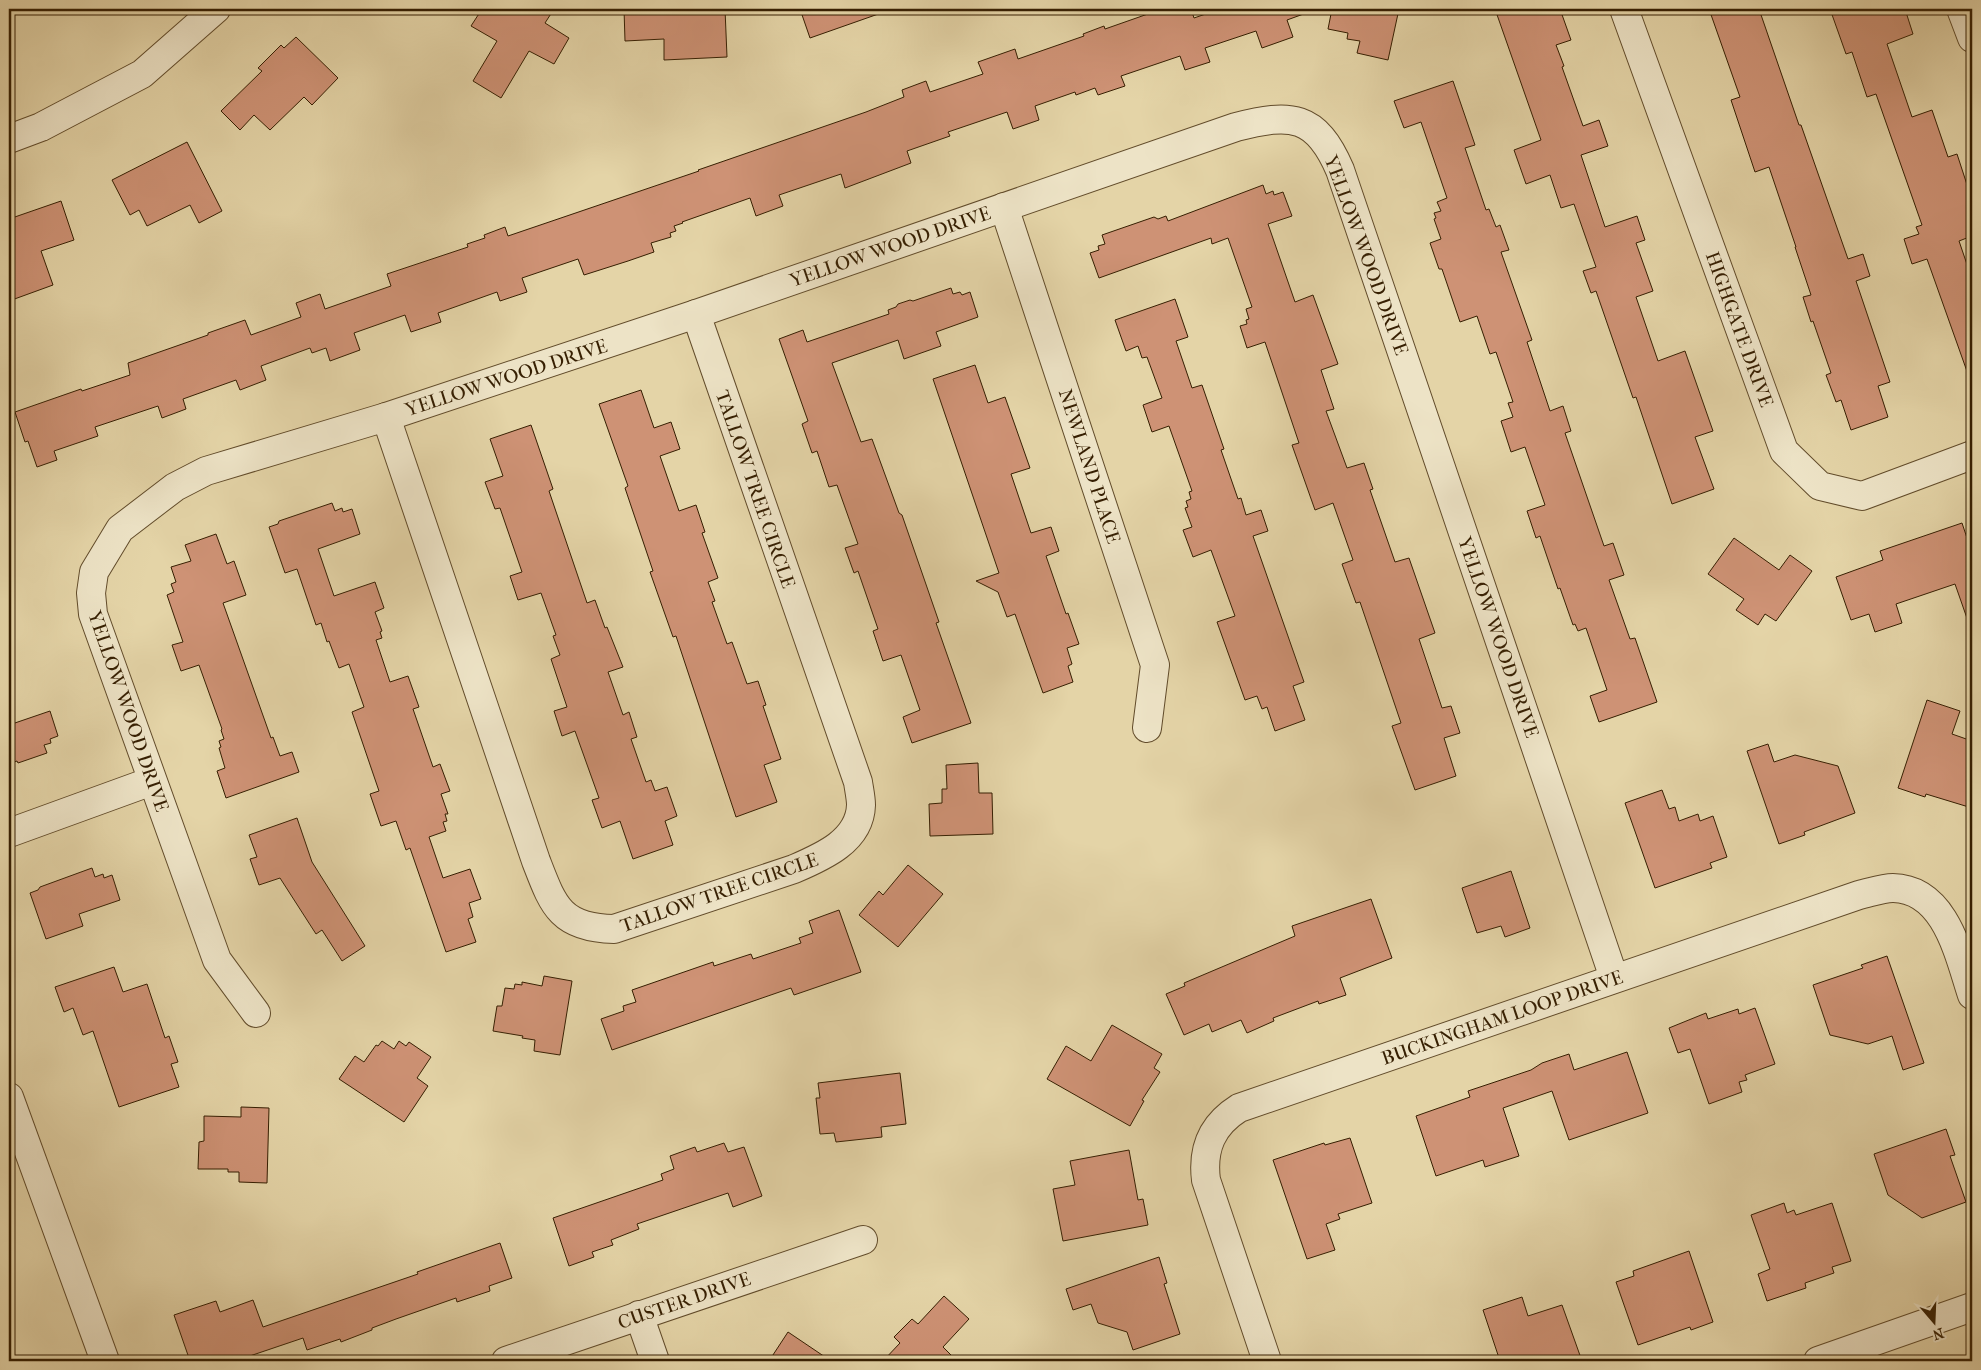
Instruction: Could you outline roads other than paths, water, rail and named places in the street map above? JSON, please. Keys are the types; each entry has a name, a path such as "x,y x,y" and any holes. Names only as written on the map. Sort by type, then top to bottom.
{"street":[{"path":"9,139 41,127 142,74 216,9"},
{"name":"HIGHGATE DRIVE","path":"1624,9 1784,451 1820,486 1862,496 1972,455"},
{"path":"1962,9 1972,38"},
{"name":"YELLOW WOOD DRIVE","path":"256,1013 217,960 92,614 90,593 94,572 120,529 175,487 206,471 386,417 696,314 1227,130 1261,121 1281,119 1296,121 1310,126 1323,138 1332,151 1340,170 1614,978"},
{"name":"NEWLAND PLACE","path":"1004,207 1155,665 1147,728"},
{"name":"TALLOW TREE CIRCLE","path":"386,417 549,896 557,908 568,918 597,929 614,929 794,869 822,857 834,849 853,830 861,805 858,782 696,314"},
{"path":"9,833 152,781"},
{"name":"BUCKINGHAM LOOP DRIVE","path":"1267,1361 1206,1180 1204,1165 1207,1148 1214,1132 1224,1117 1239,1108 1266,1097 1410,1050 1859,895 1892,888 1909,890 1938,910 1950,932 1972,995"},
{"path":"9,1097 105,1361"},
{"name":"CUSTER DRIVE","path":"506,1361 863,1240"},
{"path":"1818,1361 1972,1307"},
{"path":"639,1315 655,1361"}]}
